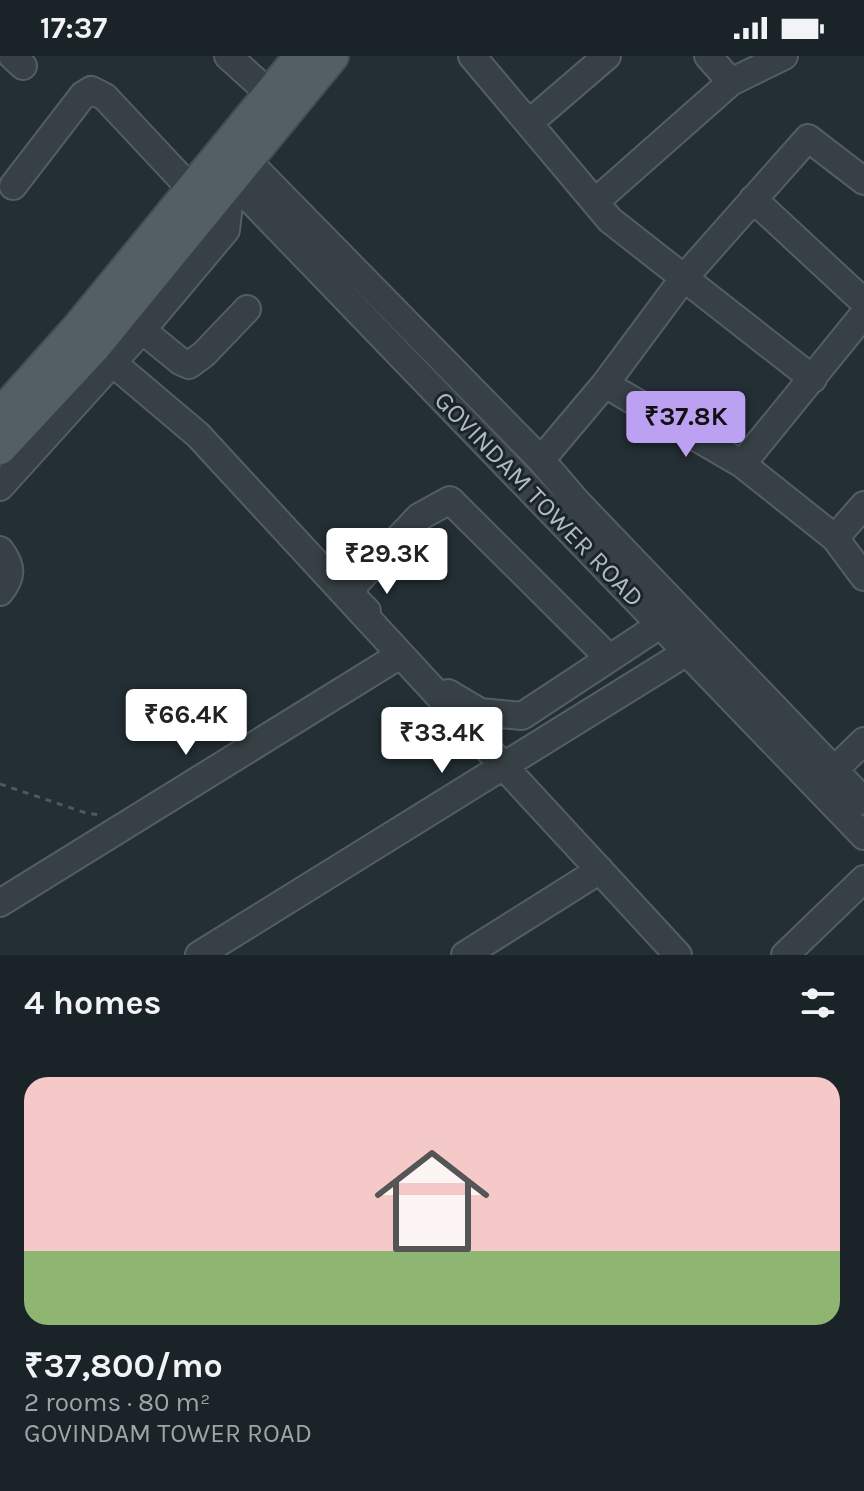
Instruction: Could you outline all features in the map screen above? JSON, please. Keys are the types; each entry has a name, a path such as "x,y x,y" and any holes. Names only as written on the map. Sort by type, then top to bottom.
{"main road":[{"path":"1,414 122,314 196,244 231,162 270,94 301,56"},
{"path":"0,448 103,354 192,190 231,162 332,56"}],"street":[{"path":"228,56 270,94"},
{"path":"472,56 610,220 813,379"},
{"path":"529,123 607,56"},
{"path":"708,56 731,82"},
{"path":"595,202 731,82 784,56"},
{"path":"13,186 83,95 91,90 105,97 192,190"},
{"path":"541,460 605,384 683,279 808,138 864,181"},
{"name":"GOVINDAM TOWER ROAD","path":"231,162 541,460 577,502 710,639 826,778 864,836"},
{"name":"GOVINDAM TOWER ROAD","path":"231,162 685,652 826,778 864,801"},
{"path":"753,199 864,302"},
{"path":"122,314 189,365 204,354 247,309"},
{"path":"742,464 864,314"},
{"path":"0,487 103,354 198,435 678,955"},
{"path":"605,384 742,464 835,538 864,577"},
{"path":"609,658 450,500 419,517 354,585 354,598 439,686 458,701 480,712 522,716 660,625"},
{"path":"835,538 864,505"},
{"path":"0,550 10,564 10,575 0,592"},
{"path":"199,955 710,639"},
{"path":"0,903 400,655"},
{"path":"826,778 864,741"},
{"path":"465,955 497,947 600,870"},
{"path":"785,955 864,879"}],"path":[{"path":"0,784 86,813 133,819"}]}
